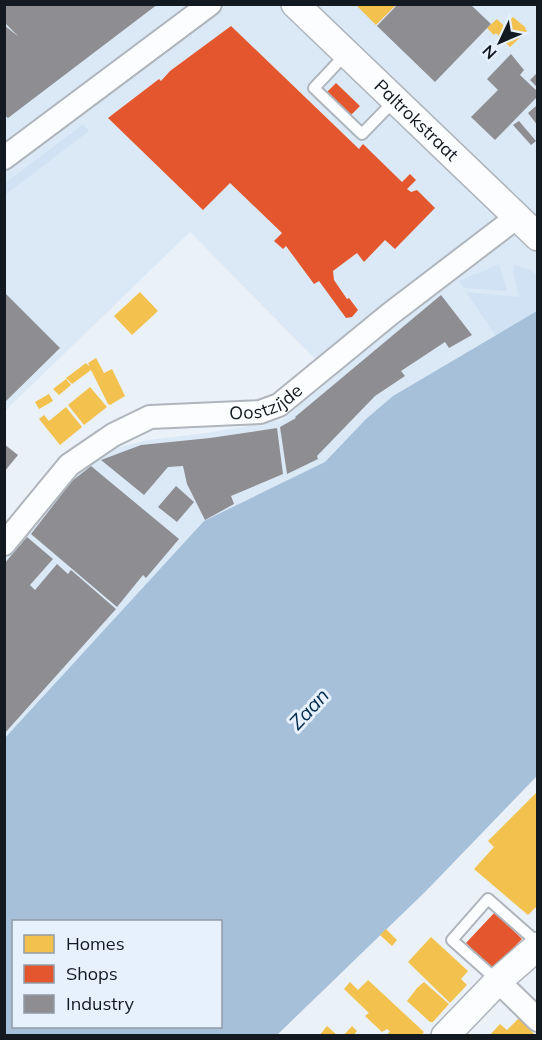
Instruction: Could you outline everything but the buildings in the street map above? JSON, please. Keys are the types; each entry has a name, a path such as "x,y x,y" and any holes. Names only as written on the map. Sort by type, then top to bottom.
{"street":[{"path":"4,159 210,4"},
{"name":"Paltrokstraat","path":"295,4 394,101 530,227"},
{"name":"Oostzijde","path":"4,544 69,465 113,435 150,417 260,412 279,405 390,314 530,227"},
{"path":"445,1035 537,944"},
{"path":"498,981 537,1020"}],"lane":[{"path":"346,54 314,88 362,134 394,101"},
{"path":"498,981 452,940 488,899 537,944"}],"shaded area":[{"path":"5,5 537,5 537,315 5,755 5,561 76,473 116,448 148,440 282,420 333,377 190,232 5,411"},
{"path":"83,124 89,131 5,195 5,183"},
{"path":"499,264 507,291 464,288 459,281"},
{"path":"514,265 531,270 537,276 537,311 496,336 466,292 519,297 513,271"}],"water":[{"name":"Zaan","path":"537,311 537,776 426,891 277,1035 5,1035 4,739 204,521 325,462 366,419 393,396"}]}
